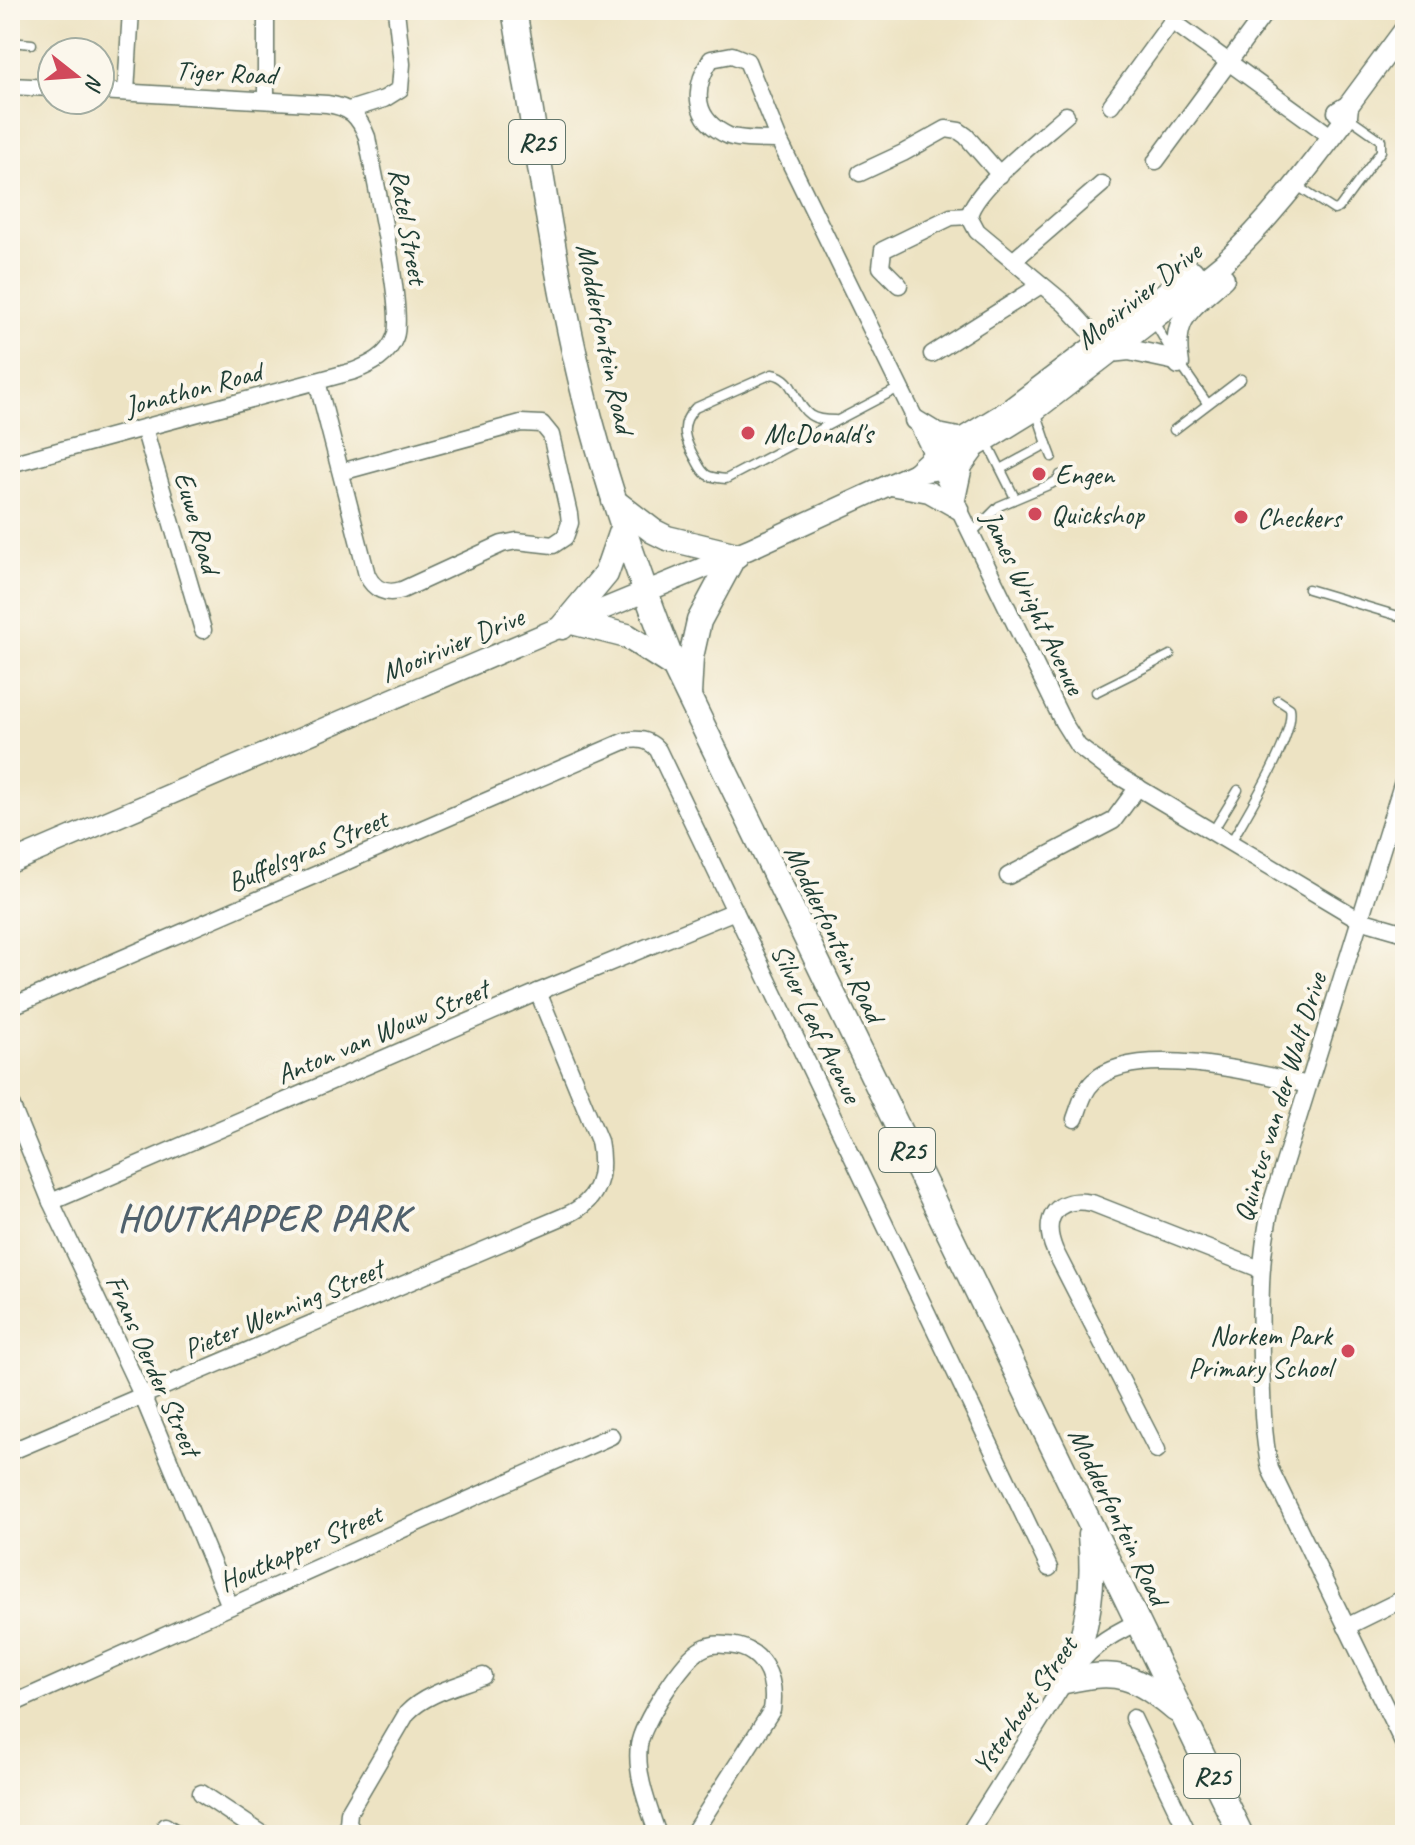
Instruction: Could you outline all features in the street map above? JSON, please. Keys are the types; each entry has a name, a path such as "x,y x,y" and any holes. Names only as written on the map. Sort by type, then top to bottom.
{"main road":[{"name":"Modderfontein Road","path":"514,10 581,381 622,528 674,666 1241,1835"},
{"path":"614,501 667,538 735,555 699,621 691,657 689,698"},
{"path":"622,528 606,574 567,625 627,636 674,666"},
{"path":"1088,1520 1092,1589 1088,1620 1069,1675 1128,1677 1157,1694 1184,1717"}],"street":[{"path":"126,92 131,10"},
{"path":"266,10 266,100"},
{"path":"349,110 384,99 400,89 402,64 396,10"},
{"path":"1156,161 1267,10"},
{"path":"1111,105 1176,16 1228,63 1328,134"},
{"name":"Mooirivier Drive","path":"10,863 735,555 891,485 977,438 1034,402 1236,251 1296,186 1339,110 1347,111 1405,29"},
{"name":"James Wright Avenue","path":"779,140 732,137 706,122 699,103 700,76 711,59 732,55 747,61 779,140 1063,722 1078,746 1097,762 1360,920 1405,933"},
{"path":"10,86 36,87"},
{"name":"Tiger Road","path":"116,92 327,104 349,110"},
{"name":"Ratel Street","path":"349,110 357,116 367,137 396,305 396,335 385,354"},
{"path":"969,216 977,199 1000,175 1066,115"},
{"path":"860,173 946,129 959,131 966,136 1000,175"},
{"name":"Mooirivier Drive","path":"1149,314 1268,202 1328,134"},
{"path":"1013,261 1102,184"},
{"path":"969,216 977,231 1065,304 1105,347 1178,362 1176,340 1181,321 1245,257 1287,207 1296,186"},
{"path":"899,285 881,267 883,250 951,217 969,216"},
{"path":"932,354 1041,285"},
{"name":"Jonathon Road","path":"10,464 317,381 367,366 385,354"},
{"path":"317,381 367,575 375,587 388,592 402,590 511,542 546,545 559,542 565,537 570,523 554,443 542,424 529,421 341,472"},
{"path":"891,485 929,492 957,504 962,466 977,438 938,434 915,420"},
{"name":"Euwe Road","path":"144,428 203,630"},
{"name":"Silver Leaf Avenue","path":"625,741 644,740 658,750 1049,1568"},
{"name":"Buffelsgras Street","path":"10,1007 625,741"},
{"name":"Quintus van der Walt Drive","path":"1405,775 1272,1202 1260,1269 1263,1426 1270,1469 1405,1747"},
{"path":"1008,876 1113,821 1138,787"},
{"name":"Anton van Wouw Street","path":"51,1202 538,992 735,911"},
{"name":"Pieter Wenning Street","path":"10,1452 569,1214 589,1201 600,1181 602,1155 599,1141 538,992"},
{"path":"1075,1119 1094,1080 1130,1064 1225,1066 1308,1085"},
{"name":"Frans Oerder Street","path":"10,1102 51,1202 143,1397 230,1606"},
{"path":"1157,1450 1055,1251 1048,1230 1055,1211 1078,1200 1092,1203 1260,1269"},
{"name":"Houtkapper Street","path":"10,1705 611,1436"},
{"path":"1346,1627 1405,1598"},
{"name":"Ysterhout Street","path":"968,1835 1069,1675 1099,1642 1138,1622"},
{"path":"658,1835 643,1786 639,1760 641,1734 683,1667 702,1648 716,1645 746,1648 757,1655 769,1671 774,1695 772,1710 692,1835"},
{"path":"356,1835 347,1820 349,1812 407,1713 413,1706 434,1695 483,1676"},
{"path":"1133,1718 1189,1835"},
{"path":"201,1793 264,1835"}],"lane":[{"path":"10,42 32,44"},
{"path":"1296,186 1334,210 1339,208 1381,151 1381,140 1347,111"},
{"path":"1149,314 1207,403"},
{"path":"835,420 818,419 807,413 788,381 772,374 695,408 689,414 684,431 688,447 702,470 715,478 726,479 899,388"},
{"path":"1174,430 1241,379"},
{"path":"1034,402 1052,457"},
{"path":"977,438 1001,469 1015,498"},
{"path":"1001,469 1047,444"},
{"path":"971,534 999,506 1051,484 1060,475"},
{"path":"1308,589 1405,618"},
{"path":"1096,692 1170,655"},
{"path":"1231,842 1276,758 1291,719 1290,708 1278,700"},
{"path":"1213,831 1238,790"}],"place":[{"name":"McDonald's","path":"748,433"},
{"name":"Engen","path":"1039,474"},
{"name":"Quickshop","path":"1035,514"},
{"name":"Checkers","path":"1241,517"},
{"name":"Norkem Park Primary School","path":"1348,1351"}],"district":[{"name":"HOUTKAPPER PARK","path":"264,1217"}]}
